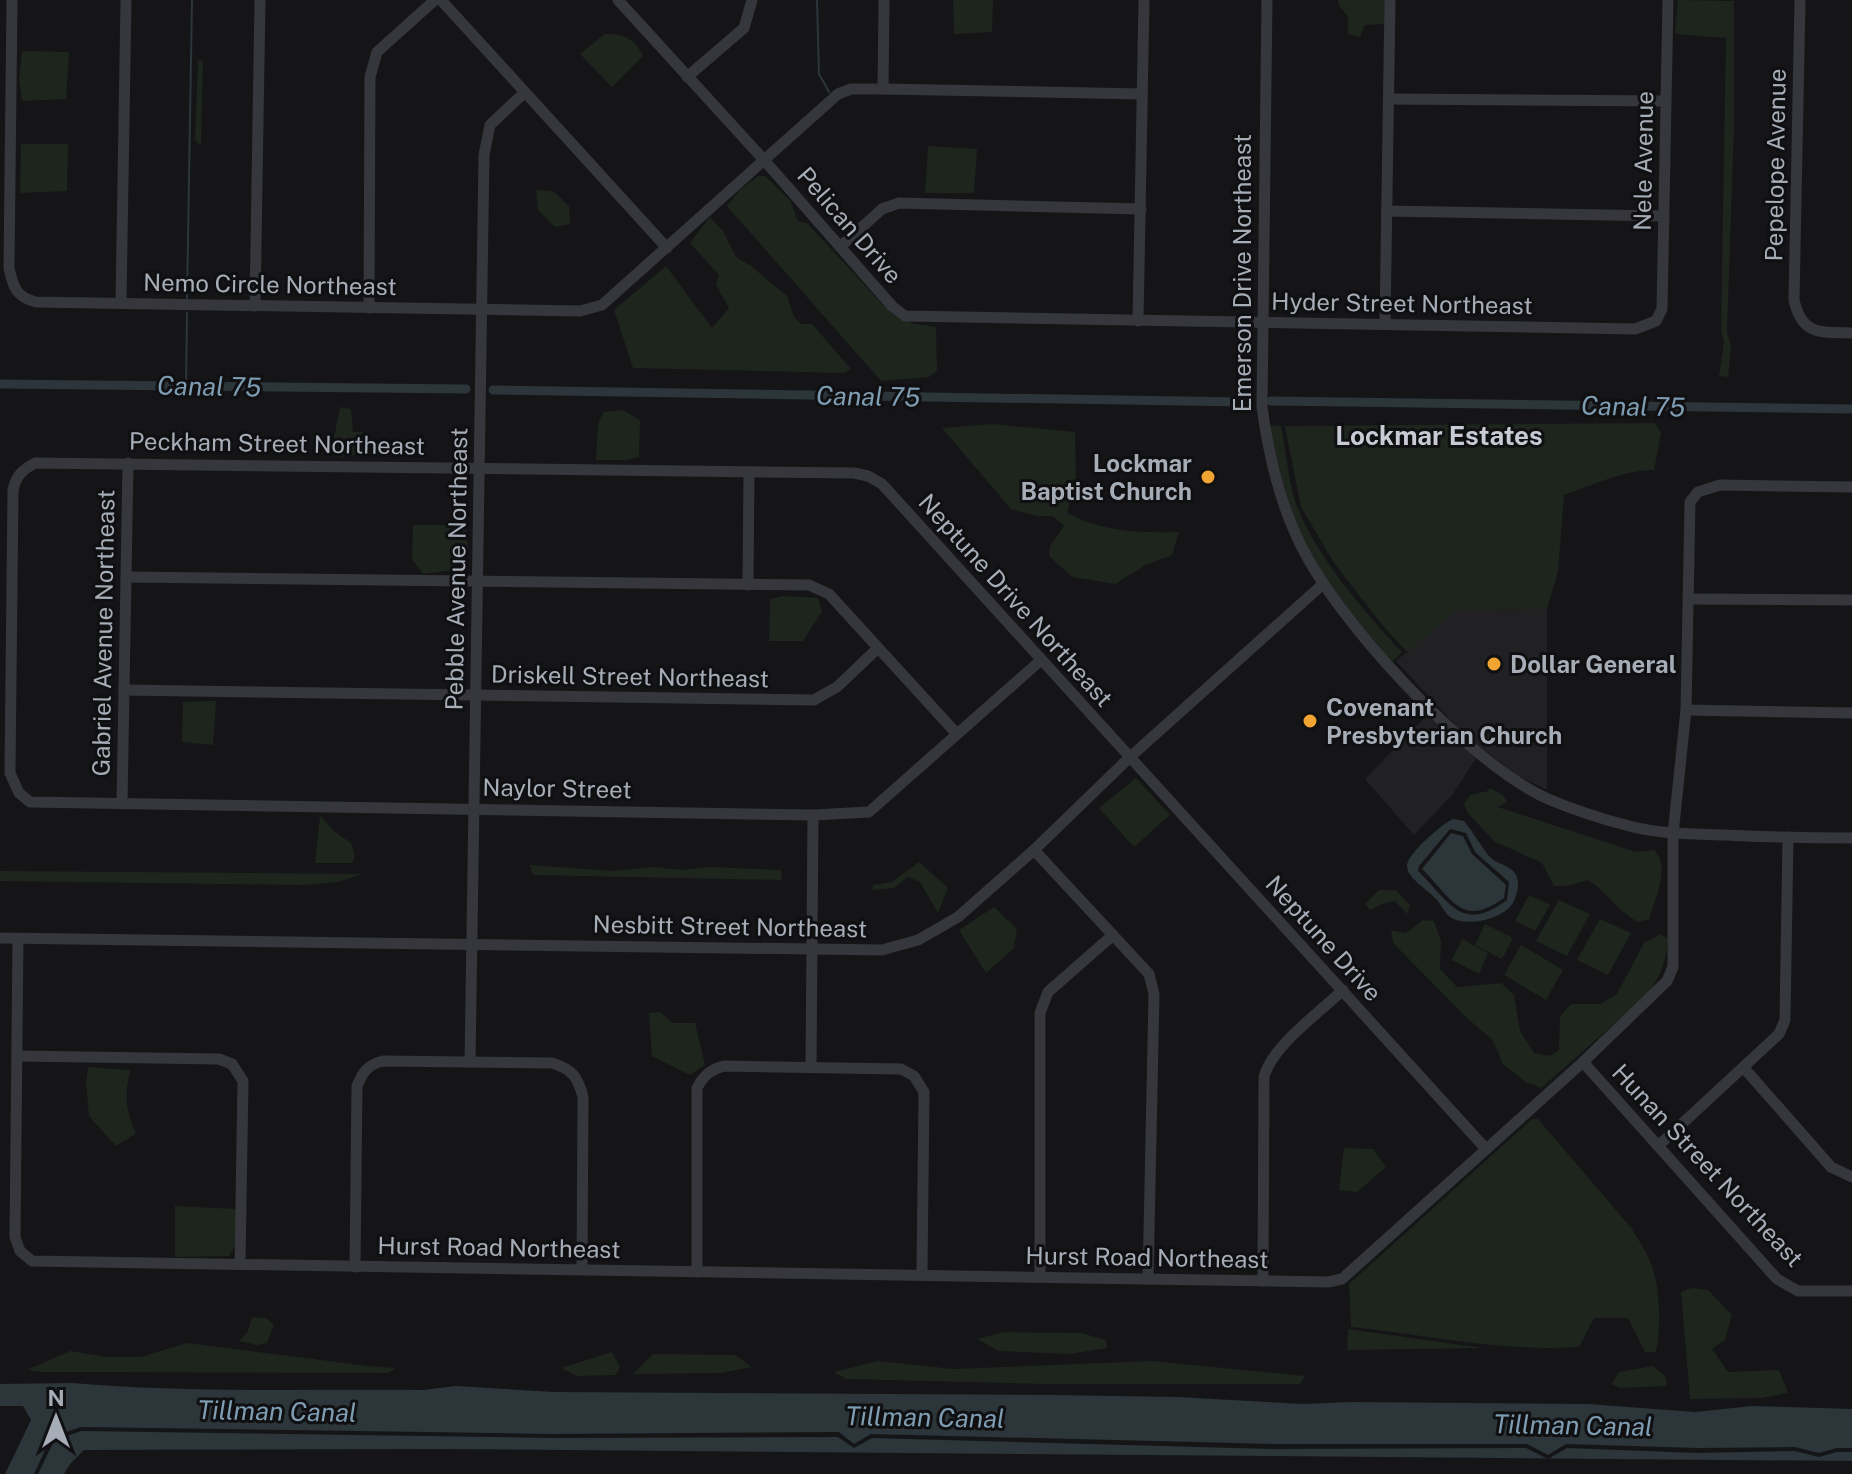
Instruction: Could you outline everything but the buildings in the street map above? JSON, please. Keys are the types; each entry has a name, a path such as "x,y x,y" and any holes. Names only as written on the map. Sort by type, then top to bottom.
{"street":[{"name":"Nemo Circle Northeast","path":"12,0 9,268 13,287 23,299 36,302 580,311 602,305 838,94 851,89 1142,94"},
{"path":"121,302 126,0"},
{"path":"255,306 260,0"},
{"path":"369,308 370,77 377,52 438,0 667,248"},
{"name":"Pelican Drive","path":"618,0 892,306 905,316"},
{"path":"687,77 744,28 752,0"},
{"path":"883,89 884,0"},
{"path":"1138,321 1144,0"},
{"name":"Emerson Drive Northeast","path":"1267,0 1262,407 1268,453 1281,499 1296,537 1323,584 1388,664 1470,747 1547,798 1632,827 1673,834 1852,838"},
{"path":"1385,324 1390,0"},
{"name":"Nele Avenue","path":"1656,321 1662,309 1668,0"},
{"name":"Pepelope Avenue","path":"1800,0 1794,300 1797,316 1806,327 1819,332 1852,333"},
{"name":"Pebble Avenue Northeast","path":"470,1062 485,144 490,125 524,93"},
{"path":"1389,99 1666,101"},
{"path":"840,247 882,209 899,203 1141,209"},
{"path":"1387,211 1664,216"},
{"name":"Hyder Street Northeast","path":"905,316 1639,329 1656,321"},
{"name":"Peckham Street Northeast","path":"19,793 10,773 13,490 23,469 35,463 854,473 868,476"},
{"name":"Gabriel Avenue Northeast","path":"122,804 128,463"},
{"path":"748,585 749,472"},
{"name":"Neptune Drive Northeast","path":"868,476 882,484 1129,758"},
{"name":"Hurst Road Northeast","path":"17,1056 15,1237 20,1251 32,1261 1328,1282 1342,1279 1583,1062 1666,981 1673,967 1673,834 1686,710 1690,502 1698,492 1720,485 1852,487"},
{"path":"126,577 809,585 829,594 956,733"},
{"name":"Nesbitt Street Northeast","path":"0,938 882,950 918,940 958,917 1323,584"},
{"path":"1690,599 1852,600"},
{"name":"Driskell Street Northeast","path":"124,690 814,700 837,687 877,649"},
{"name":"Naylor Street","path":"19,793 30,802 813,815 869,812 1040,661"},
{"path":"1686,710 1852,713"},
{"name":"Neptune Drive","path":"1129,758 1486,1149"},
{"path":"811,1067 813,815"},
{"path":"1658,1146 1779,1034 1785,1020 1788,837"},
{"path":"1034,850 1149,974 1154,994 1148,1279"},
{"path":"1040,1277 1040,1013 1048,992 1113,935"},
{"path":"18,939 17,1056 219,1059 232,1064 243,1081 240,1264"},
{"path":"1263,1281 1264,1077 1267,1065 1343,990"},
{"path":"355,1267 357,1086 363,1072 372,1064 383,1061 552,1063 566,1067 578,1078 583,1097 582,1269"},
{"name":"Hunan Street Northeast","path":"1583,1062 1777,1279 1798,1291 1852,1291"},
{"path":"697,1272 697,1088 702,1078 714,1069 725,1066 901,1069 914,1076 924,1092 922,1274"},
{"path":"1744,1068 1831,1167 1852,1177"}],"shaded area":[{"path":"953,0 993,0 992,32 954,34"},
{"path":"1338,0 1385,0 1384,24 1365,25 1360,37 1348,34 1348,17"},
{"path":"1678,0 1734,1 1734,127 1727,332 1731,345 1728,377 1719,376 1724,342 1721,331 1726,38 1675,34"},
{"path":"605,34 628,38 643,56 612,87 580,54"},
{"path":"22,51 69,52 66,99 22,101 19,80"},
{"path":"203,60 201,146 195,140 198,61"},
{"path":"21,144 68,144 67,191 20,193"},
{"path":"928,146 977,149 974,193 925,193"},
{"path":"758,176 765,176 790,200 798,221 807,223 884,306 911,323 936,327 937,371 929,377 881,381 727,206 739,191"},
{"path":"536,190 553,191 569,206 570,224 555,227 538,210"},
{"path":"710,217 723,231 736,257 787,296 794,317 801,324 812,324 851,369 844,373 633,368 614,310 666,266 712,328 729,308 716,285 719,275 690,243"},
{"path":"340,407 351,409 353,432 362,432 362,454 340,457 331,454"},
{"path":"623,410 640,420 639,457 596,460 598,423 604,412"},
{"path":"1655,423 1661,433 1654,470 1620,475 1564,495 1558,572 1547,609 1457,610 1407,652 1334,563 1301,507 1285,426"},
{"path":"992,424 1075,432 1076,483 1067,513 1094,524 1122,530 1179,532 1172,555 1144,566 1115,584 1072,577 1049,556 1050,546 1064,526 1053,516 1037,516 1011,509 942,428"},
{"path":"1268,425 1281,426 1296,502 1318,548 1359,603 1402,652 1392,662 1331,585 1305,543 1285,498"},
{"path":"413,525 466,525 468,552 454,570 423,574 412,559"},
{"path":"783,596 818,598 822,611 803,641 769,641 770,599"},
{"path":"1547,609 1547,790 1517,775 1479,746 1458,728 1396,661 1457,610"},
{"path":"216,701 213,745 182,742 183,702"},
{"path":"1429,713 1476,758 1453,794 1414,835 1365,779"},
{"path":"1136,778 1170,815 1134,847 1099,808"},
{"path":"1489,788 1503,795 1507,802 1498,807 1636,852 1654,850 1659,857 1661,874 1649,919 1638,922 1630,917 1588,880 1554,886 1542,863 1494,841 1467,812 1464,804 1470,795 1488,791"},
{"path":"320,816 351,843 355,856 352,863 315,863"},
{"path":"919,862 948,888 938,913 920,882 908,877 894,888 872,890 873,885 892,882"},
{"path":"530,865 612,871 654,867 781,870 782,880 533,875"},
{"path":"0,871 362,874 338,882 303,885 0,881"},
{"path":"1379,890 1396,890 1410,905 1407,914 1395,901 1370,910 1365,904"},
{"path":"1529,895 1550,905 1535,931 1515,921"},
{"path":"1559,900 1590,914 1567,956 1536,941"},
{"path":"994,907 1017,929 1014,948 986,973 959,930"},
{"path":"1600,919 1631,933 1608,975 1577,960"},
{"path":"1423,920 1434,921 1441,941 1440,969 1457,987 1501,983 1514,995 1520,1031 1534,1053 1550,1056 1559,1050 1560,1016 1571,1004 1600,1004 1617,994 1644,943 1661,934 1668,939 1661,970 1645,997 1541,1088 1526,1082 1503,1064 1492,1039 1393,943 1391,930 1406,933"},
{"path":"1485,924 1513,938 1502,959 1475,945"},
{"path":"1462,939 1488,953 1479,974 1452,960"},
{"path":"1521,945 1563,970 1546,1000 1504,975"},
{"path":"660,1012 673,1023 695,1023 705,1065 690,1075 652,1056 649,1013"},
{"path":"88,1067 130,1070 127,1102 136,1133 116,1146 89,1116"},
{"path":"1532,1119 1538,1119 1632,1229 1646,1253 1658,1299 1656,1352 1645,1352 1628,1318 1594,1318 1579,1347 1549,1348 1493,1345 1351,1327 1349,1284"},
{"path":"1344,1148 1373,1149 1386,1167 1357,1192 1339,1190"},
{"path":"175,1206 236,1209 235,1246 229,1256 175,1257"},
{"path":"1692,1288 1708,1290 1732,1315 1725,1340 1712,1349 1728,1372 1779,1370 1788,1393 1761,1398 1690,1399 1681,1292"},
{"path":"252,1317 266,1318 274,1325 267,1343 257,1345 239,1341 248,1331"},
{"path":"1348,1329 1483,1348 1347,1350"},
{"path":"1004,1332 1081,1333 1106,1340 1107,1348 1069,1354 998,1351 977,1339"},
{"path":"187,1343 396,1368 388,1373 27,1370 70,1351 107,1357 141,1357"},
{"path":"612,1352 620,1367 616,1375 577,1376 561,1368"},
{"path":"653,1354 735,1355 752,1367 721,1373 633,1374"},
{"path":"877,1361 953,1369 1152,1361 1305,1376 1300,1384 1044,1384 846,1379 834,1372"},
{"path":"1653,1366 1665,1376 1667,1386 1620,1388 1612,1384 1619,1372"}],"water":[{"path":"1453,819 1464,821 1489,856 1515,873 1518,884 1516,896 1508,909 1475,922 1457,920 1448,915 1410,875 1407,866 1412,855","holes":["1450,829 1466,833 1475,852 1509,882 1507,900 1478,914 1457,910 1418,871"]},
{"path":"1451,833 1463,836 1472,854 1506,885 1504,898 1477,911 1467,910 1450,899 1422,869"},
{"name":"Tillman Canal","path":"72,1383 203,1389 423,1390 456,1386 554,1392 1177,1397 1303,1404 1588,1404 1695,1412 1752,1406 1852,1409 1852,1448 1819,1453 1795,1447 1566,1444 1548,1455 1527,1444 1275,1444 871,1434 854,1444 839,1432 553,1434 81,1427 51,1437 34,1474 5,1474 31,1420 23,1406 0,1406 0,1384"},
{"path":"81,1431 553,1438 838,1437 854,1448 872,1438 1275,1449 1526,1448 1547,1458 441,1449 84,1450 64,1474 38,1474 54,1441"},
{"path":"1567,1448 1697,1453 1795,1451 1819,1457 1852,1452 1852,1461 1549,1458"}],"waterway":[{"path":"187,299 192,0"},
{"path":"817,0 819,74 829,92"},
{"path":"186,386 187,313"},
{"name":"Canal 75","path":"0,384 466,389"},
{"name":"Canal 75","path":"493,390 1243,402"},
{"name":"Canal 75","path":"1271,401 1852,409"}],"place":[{"name":"Lockmar Baptist Church","path":"1208,477"},
{"name":"Dollar General","path":"1494,664"},
{"name":"Covenant Presbyterian Church","path":"1310,721"}],"district":[{"name":"Lockmar Estates","path":"1439,435"}]}
